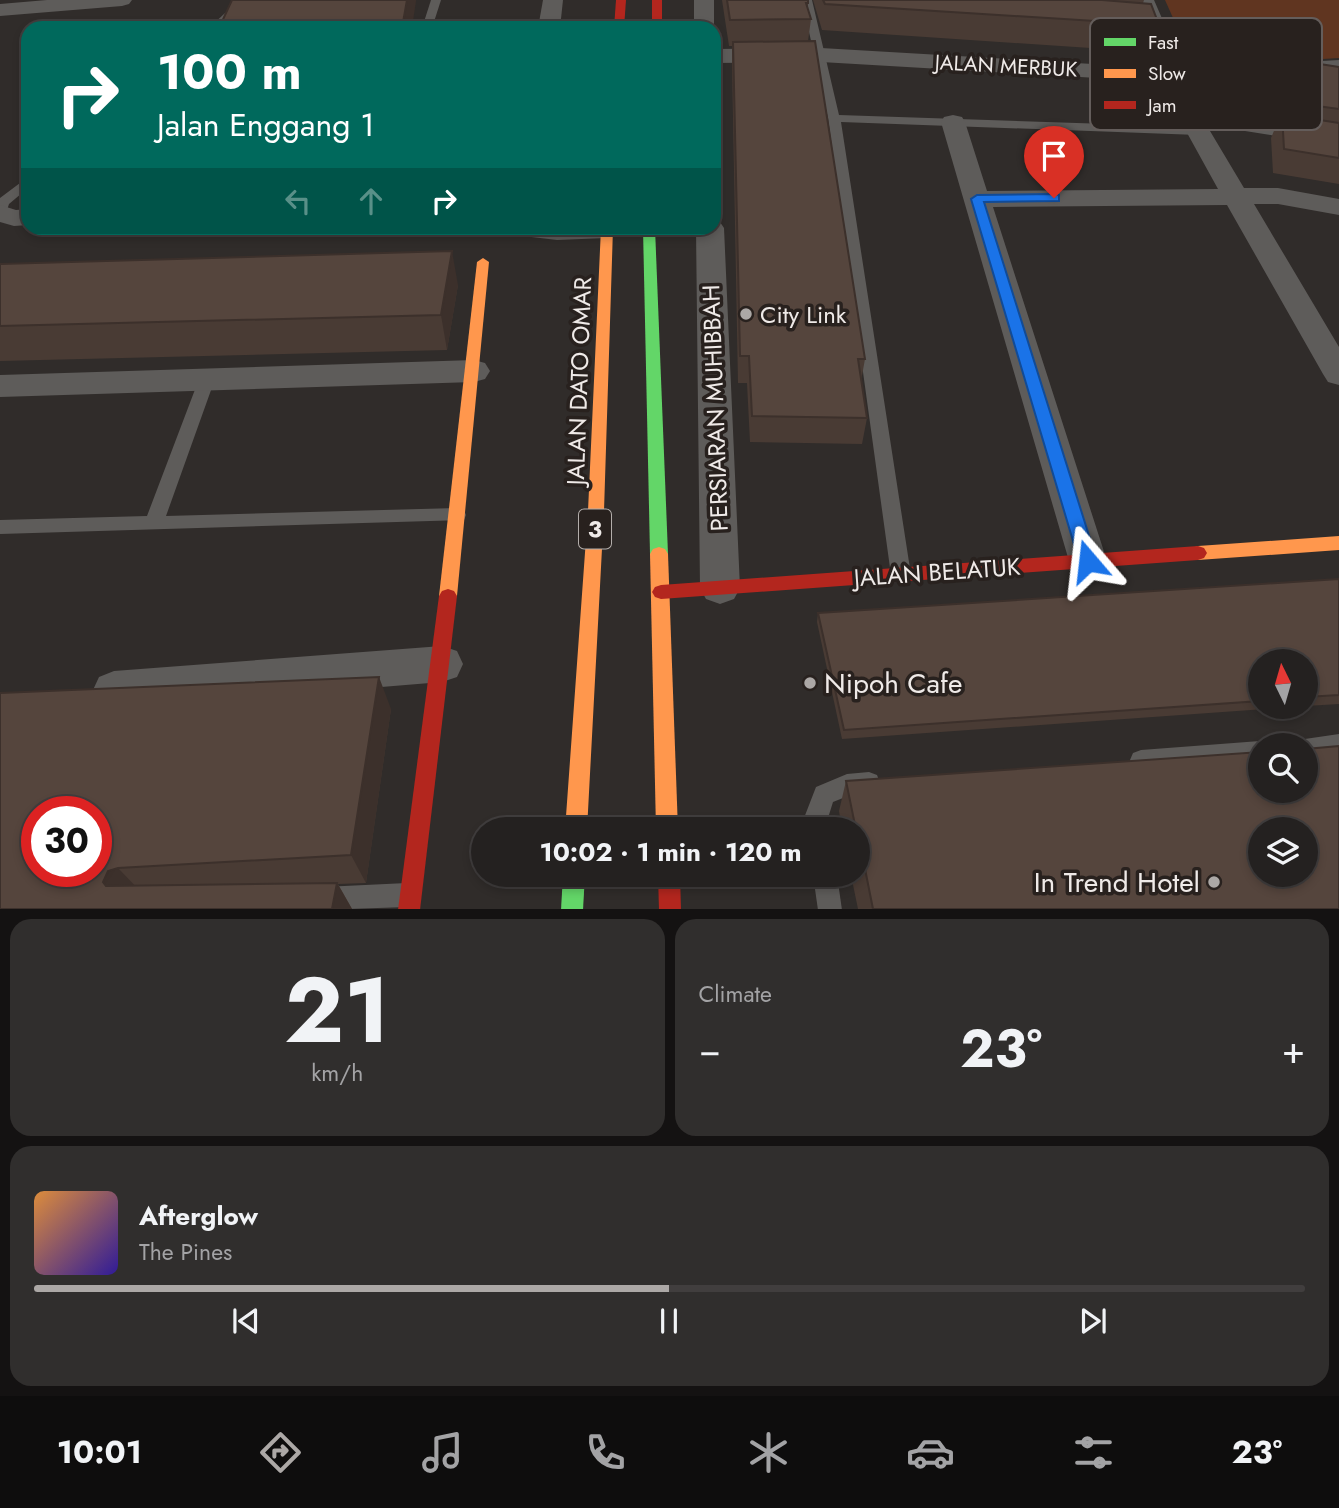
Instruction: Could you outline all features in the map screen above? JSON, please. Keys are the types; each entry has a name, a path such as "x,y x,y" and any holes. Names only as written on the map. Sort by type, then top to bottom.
{"main road":[{"path":"620,21 621,0"},
{"path":"657,0 657,21"},
{"name":"JALAN DATO OMAR","path":"577,817 596,510 607,235"},
{"path":"649,235 667,817"},
{"path":"410,902 442,664 474,371 483,262"},
{"name":"JALAN BELATUK","path":"662,592 1339,543"},
{"path":"572,909 573,887"},
{"path":"669,887 670,909"}],"street":[{"path":"0,10 122,0"},
{"path":"550,21 553,0"},
{"path":"704,0 705,21"},
{"path":"1144,0 1146,18"},
{"name":"JALAN MERBUK","path":"721,56 821,55 1090,71"},
{"path":"953,122 1088,561"},
{"path":"1198,130 1339,374"},
{"path":"977,199 1278,196 1339,207"},
{"path":"0,213 21,218"},
{"name":"PERSIARAN MUHIBBAH","path":"710,235 720,588"},
{"path":"0,386 474,371"},
{"path":"71,694 442,664"}],"lane":[{"path":"222,21 245,0"},
{"path":"429,21 436,0"},
{"path":"807,0 834,118 901,575"},
{"path":"834,118 1090,124"},
{"path":"1237,130 1339,142"},
{"path":"0,213 3,202 21,187"},
{"path":"547,235 567,235"},
{"path":"154,523 207,379"},
{"path":"0,527 457,514"},
{"path":"1318,746 1339,744"},
{"path":"1122,762 1248,752"},
{"path":"816,817 824,795 847,785 888,781"},
{"path":"827,887 830,909"},
{"path":"304,901 410,902"}],"shaded area":[{"path":"1165,0 1339,0 1339,58 1322,59 1322,18 1173,18"}],"building":[{"path":"232,0 407,0 403,21 222,21"},
{"path":"727,0 808,0 806,3 811,19 730,20"},
{"path":"823,0 1102,0 1151,4 1156,18 1090,18 1090,21 825,4"},
{"path":"815,41 865,359 858,359 867,418 752,416 749,356 740,356 733,42"},
{"path":"1322,64 1339,67 1339,109 1322,107"},
{"path":"1322,120 1339,123 1339,158 1284,149 1283,130 1322,130"},
{"path":"452,251 441,315 0,326 0,264"},
{"path":"1339,579 1339,695 1318,696 1318,649 1248,649 1248,702 844,730 818,613"},
{"path":"379,677 351,855 112,870 112,796 21,796 21,887 337,883 332,909 0,909 0,693"},
{"path":"1339,746 1339,909 873,909 869,887 870,817 853,817 846,781 1248,753 1248,803 1318,803 1318,748"}],"traffic: fast":[{"path":"649,235 659,554"},
{"path":"572,909 573,887"}],"traffic: slow":[{"path":"577,817 596,511 607,235"},
{"path":"448,596 483,262"},
{"path":"1198,553 1339,543"},
{"path":"659,554 667,817"}],"traffic: jam":[{"path":"620,21 621,0"},
{"path":"657,0 657,21"},
{"path":"661,592 1198,553"},
{"path":"409,909 448,596"},
{"path":"669,887 670,909"}],"place":[{"name":"City Link","path":"746,314"},
{"name":"Nipoh Cafe","path":"810,683"},
{"name":"In Trend Hotel","path":"1214,882"}],"route":[{"path":"1054,198 977,199 1088,561"}]}
